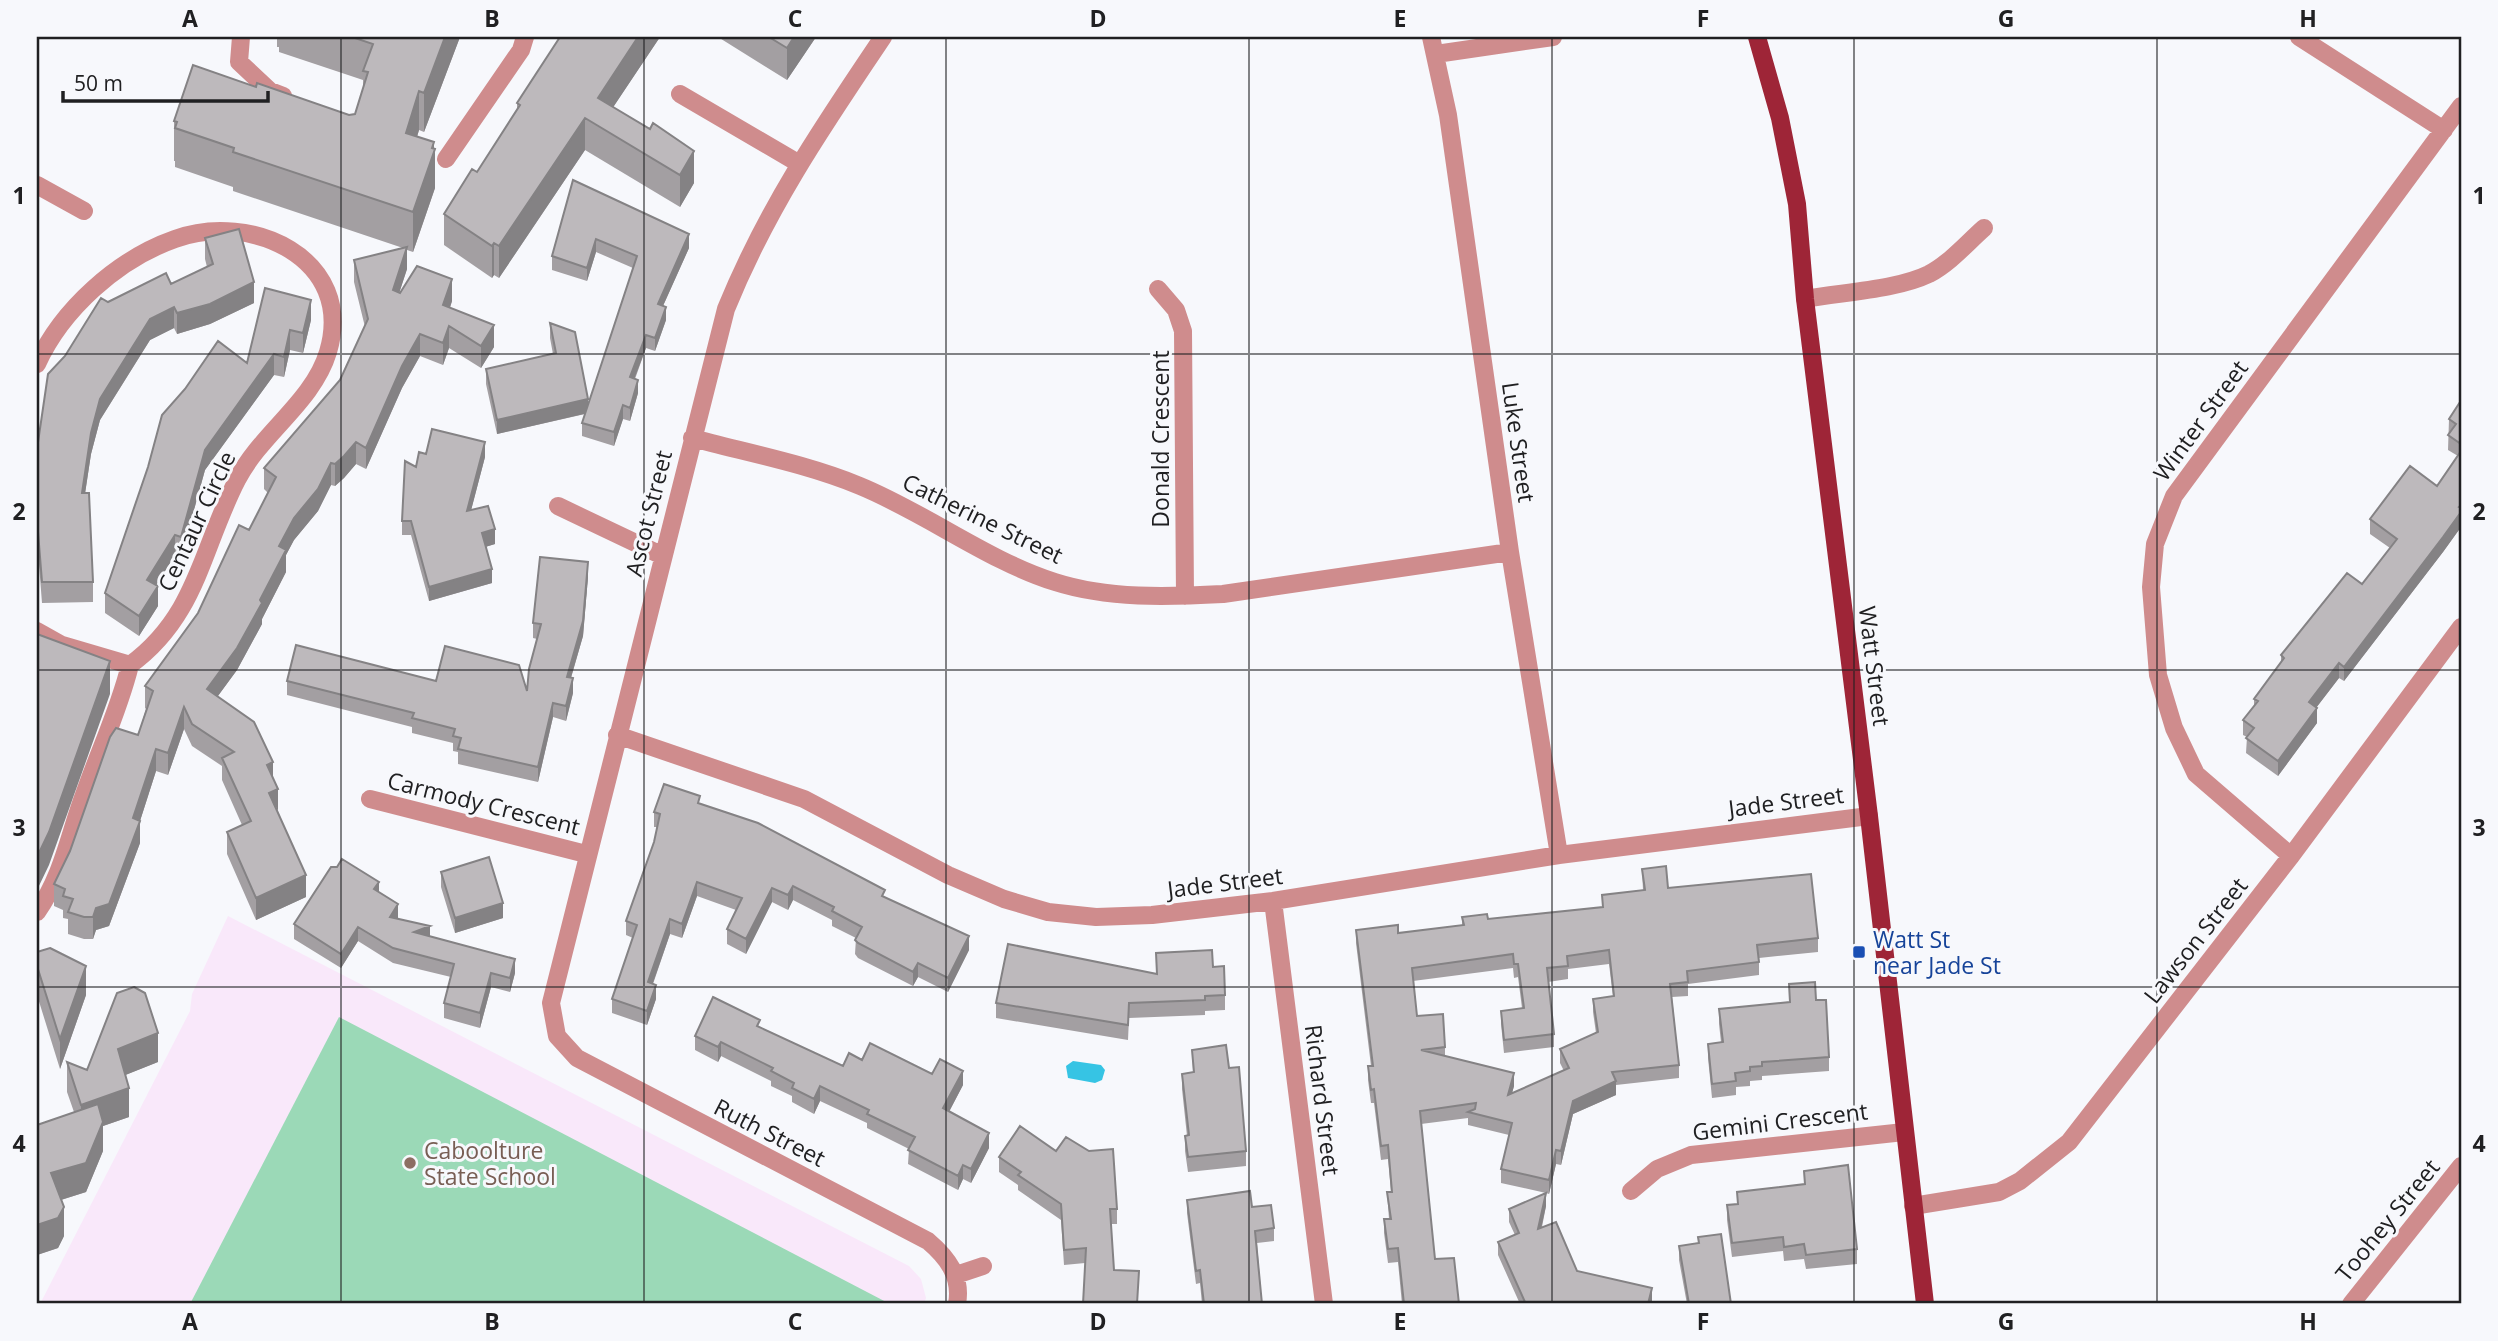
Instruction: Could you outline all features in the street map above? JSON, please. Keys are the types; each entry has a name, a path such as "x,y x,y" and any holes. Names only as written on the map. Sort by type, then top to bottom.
{"main road":[{"name":"Watt Street","path":"1758,37 1780,118 1797,204 1805,299 1869,816 1924,1304"}],"street":[{"path":"241,37 239,62 270,92 297,100"},
{"path":"446,159 521,50 525,37"},
{"name":"Ascot Street","path":"557,1036 551,1003 555,978 726,309 749,252 798,163 883,37"},
{"path":"1434,45 1553,37"},
{"path":"2299,37 2338,59 2444,130"},
{"name":"Luke Street","path":"1434,45 1448,115 1510,552 1559,855"},
{"path":"680,94 798,163"},
{"name":"Winter Street","path":"2291,856 2196,774 2174,729 2158,675 2152,633 2155,544 2174,496 2461,106"},
{"path":"37,185 84,211"},
{"path":"1805,299 1908,281 1929,274 1945,264 1984,228"},
{"name":"Centaur Circle","path":"37,364 43,350 85,297 107,276 155,248 201,232 234,229 297,252 321,280 329,301 333,323 329,350 319,376 257,448 238,478 179,615 130,665"},
{"name":"Donald Crescent","path":"1158,289 1176,310 1183,331 1185,596"},
{"name":"Catherine Street","path":"692,439 858,485 1055,582 1108,593 1185,596 1223,594 1510,552"},
{"path":"558,506 663,556"},
{"name":"Lawson Street","path":"1913,1206 1999,1192 2049,1160 2069,1142 2291,856 2461,627"},
{"path":"37,631 72,648 130,665 112,730 85,791 62,866 37,912"},
{"name":"Jade Street","path":"617,736 804,799 948,875 1004,899 1048,912 1096,917 1153,915 1273,901 1559,855 1869,816"},
{"name":"Carmody Crescent","path":"370,799 586,854"},
{"name":"Richard Street","path":"1273,901 1324,1304"},
{"name":"Ruth Street","path":"557,1036 576,1058 928,1241 944,1254 956,1275"},
{"name":"Gemini Crescent","path":"1631,1191 1657,1169 1691,1155 1904,1132"},
{"name":"Toohey Street","path":"2351,1304 2461,1166"},
{"path":"957,1304 956,1275 983,1266"}],"shaded area":[{"name":"Caboolture State School","path":"228,916 909,1266 921,1279 926,1298 924,1304 40,1304 190,1011 192,994"}],"green space":[{"path":"339,1017 890,1304 190,1304"}],"water":[{"path":"1073,1061 1101,1065 1105,1070 1102,1080 1095,1083 1068,1078 1066,1066"}],"building":[{"path":"352,37 445,37 424,93 419,91 406,133 434,142 432,148 435,149 413,212 233,152 234,148 175,128 177,122 174,121 193,65 256,87 257,83 349,115 355,114 368,72 363,71 373,44"},
{"path":"560,37 638,37 598,98 650,129 653,123 694,151 680,175 585,118 499,246 494,243 492,246 444,214 472,169 477,172"},
{"path":"769,37 794,37 787,48"},
{"path":"573,180 689,234 658,304 666,307 655,338 646,335 630,377 638,380 630,408 623,405 614,432 582,423 637,256 596,239 587,268 552,256"},
{"path":"239,229 254,282 210,304 177,313 174,307 150,319 100,399 91,433 82,493 89,493 93,582 42,582 37,519 37,449 48,374 65,356 101,298 108,302 166,273 171,284 213,264 205,238"},
{"path":"407,247 393,290 400,293 417,266 452,279 443,305 494,325 481,346 449,326 443,343 420,334 402,366 366,448 356,442 335,464 331,463 318,489 294,518 279,546 286,550 260,600 262,603 237,648 207,689 254,722 273,762 267,765 278,789 269,793 306,875 256,898 227,832 251,821 222,758 234,752 192,724 184,707 168,753 156,749 133,818 140,821 109,904 96,908 93,917 68,912 73,899 63,896 65,889 54,884 70,851 110,737 116,728 138,735 153,691 145,686 198,613 239,525 249,530 276,477 264,468 340,380 368,319 354,260"},
{"path":"265,288 311,300 303,333 290,330 284,357 274,354 205,450 181,537 175,535 147,580 158,586 139,616 105,593 148,467 162,415 185,389 218,341 247,363"},
{"path":"550,323 575,332 588,399 497,420 486,369 556,353"},
{"path":"2460,402 2461,444 2448,435 2456,424 2449,419"},
{"path":"432,429 485,442 467,511 488,506 495,529 482,533 492,569 429,587 411,521 402,521 405,461 416,467 419,452 426,454"},
{"path":"2461,451 2461,512 2344,667 2339,663 2309,702 2317,708 2278,761 2246,738 2254,728 2243,720 2258,701 2254,699 2284,658 2281,655 2347,573 2362,584 2397,539 2370,519 2410,466 2437,486"},
{"path":"540,557 588,562 583,621 567,677 573,678 566,706 553,703 538,767 458,749 461,738 453,736 455,729 412,718 414,713 287,681 296,645 436,681 445,646 519,665 527,691 529,669 541,624 533,623"},
{"path":"37,634 110,661 49,832 37,857"},
{"path":"664,784 700,796 698,803 758,823 885,890 882,896 969,936 948,978 918,963 913,972 858,943 855,940 862,927 832,911 834,907 793,886 788,895 772,888 746,939 727,929 742,898 697,882 682,924 670,919 648,982 656,985 647,1011 612,999 637,925 626,921 654,842 660,814 654,812"},
{"path":"489,857 503,903 455,918 441,872"},
{"path":"342,859 379,882 374,889 398,904 390,917 430,926 414,932 515,959 510,978 491,973 480,1013 444,1003 454,964 393,948 358,927 341,954 294,924 331,867 337,867"},
{"path":"1666,866 1668,888 1811,874 1818,938 1757,945 1759,962 1687,971 1688,982 1670,984 1679,1065 1612,1072 1616,1081 1573,1101 1561,1151 1556,1150 1549,1180 1501,1169 1512,1123 1468,1112 1475,1109 1476,1103 1420,1111 1435,1259 1454,1258 1459,1304 1404,1304 1398,1248 1388,1249 1384,1219 1391,1219 1387,1192 1392,1192 1388,1145 1381,1146 1374,1089 1371,1090 1368,1066 1373,1066 1356,930 1398,925 1398,933 1464,925 1462,917 1487,914 1488,919 1603,907 1602,895 1645,890 1642,869","holes":["1609,950 1614,996 1593,999 1598,1032 1560,1049 1569,1068 1508,1095 1514,1073 1421,1050 1445,1047 1443,1014 1417,1016 1412,968 1513,954 1514,964 1518,964 1524,1008 1501,1011 1504,1040 1554,1034 1547,968 1568,966 1567,956"]},
{"path":"1008,944 1157,974 1156,953 1212,950 1213,967 1224,966 1225,995 1205,996 1205,1000 1129,1003 1128,1025 996,1003"},
{"path":"50,948 86,966 60,1039 37,966 37,952"},
{"path":"1815,982 1816,1000 1826,1000 1829,1057 1762,1062 1762,1066 1750,1067 1750,1071 1735,1073 1736,1081 1712,1084 1708,1044 1723,1042 1719,1009 1790,1002 1789,984"},
{"path":"134,987 145,993 158,1033 118,1049 129,1088 81,1105 67,1062 87,1070 117,993"},
{"path":"713,997 760,1020 757,1026 843,1066 849,1053 862,1060 870,1043 932,1074 940,1059 963,1071 943,1108 989,1133 971,1169 963,1165 958,1176 908,1150 915,1137 867,1114 869,1110 820,1086 814,1099 792,1088 794,1083 771,1071 773,1068 721,1042 718,1047 695,1036"},
{"path":"1226,1045 1229,1068 1239,1067 1246,1151 1188,1157 1185,1136 1189,1135 1182,1074 1194,1072 1192,1050"},
{"path":"98,1104 103,1122 86,1163 51,1173 64,1207 58,1218 37,1225 37,1125"},
{"path":"1020,1126 1056,1151 1066,1137 1089,1151 1113,1149 1117,1209 1110,1209 1114,1270 1139,1271 1137,1304 1083,1304 1086,1248 1064,1250 1061,1204 1018,1175 1021,1172 999,1157"},
{"path":"1848,1165 1857,1249 1806,1255 1804,1244 1784,1247 1783,1237 1732,1243 1727,1205 1738,1204 1737,1192 1805,1184 1804,1171"},
{"path":"1250,1191 1252,1207 1271,1205 1274,1228 1255,1231 1262,1304 1204,1304 1200,1270 1196,1271 1187,1200"},
{"path":"1546,1193 1538,1229 1556,1222 1577,1271 1652,1288 1648,1304 1524,1304 1498,1242 1519,1233 1509,1209"},
{"path":"1721,1234 1731,1304 1689,1304 1679,1246 1699,1243 1698,1237"}],"place":[{"name":"Watt St near Jade St","path":"1859,952"},
{"name":"Caboolture State School","path":"410,1163"}]}
